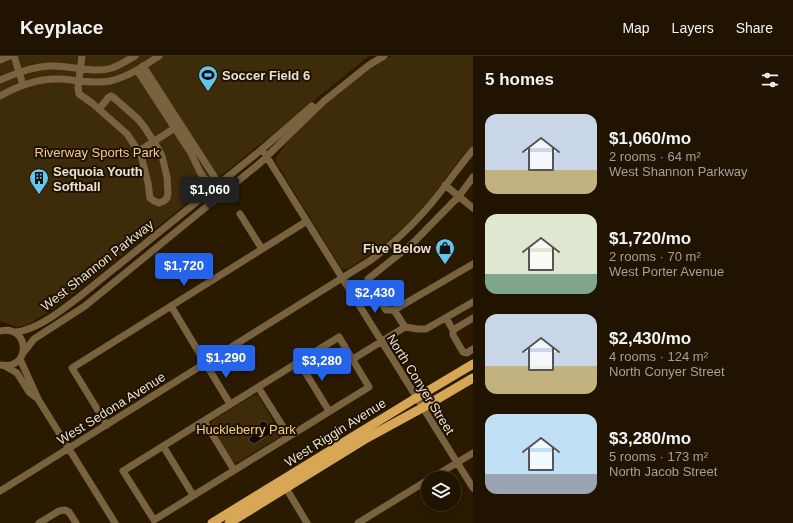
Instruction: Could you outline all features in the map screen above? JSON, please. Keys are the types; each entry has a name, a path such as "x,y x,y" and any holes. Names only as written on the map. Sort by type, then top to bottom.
{"main road":[{"name":"West Riggin Avenue","path":"212,523 473,364"},
{"name":"West Riggin Avenue","path":"229,523 367,438 473,378"}],"street":[{"path":"0,60 9,56"},
{"path":"14,56 23,85"},
{"path":"82,56 78,91 79,94 99,108 121,128 139,151 147,177 150,198 154,202 159,203 164,201 167,198 168,193 167,177 162,156 154,141 138,118 113,97 108,98 99,108"},
{"path":"0,80 18,72 50,66 94,70 106,69 120,65 134,56"},
{"path":"0,96 23,85 52,79 90,82 109,81 125,77 159,56"},
{"name":"West Shannon Parkway","path":"14,332 32,328 70,304 375,56"},
{"name":"West Shannon Parkway","path":"22,356 34,339 85,306 267,158 324,101 369,65 384,56"},
{"path":"140,68 178,127 219,184 218,190 213,196 182,221 178,229"},
{"path":"139,151 178,127"},
{"path":"178,127 200,172 212,189"},
{"name":"North Conyer Street","path":"261,150 473,488"},
{"name":"West Sedona Avenue","path":"0,492 68,448 371,260 394,242 420,217 473,150"},
{"path":"473,177 459,196 413,243 368,279 386,310 394,310 473,264"},
{"path":"445,185 473,208"},
{"path":"240,214 262,249"},
{"path":"107,425 72,368 307,222"},
{"path":"353,359 405,327 426,329 473,302"},
{"path":"171,306 230,404"},
{"path":"394,310 405,327"},
{"path":"446,318 463,352 467,353 473,349"},
{"path":"452,330 473,318"},
{"path":"1,330 10,330 19,336 23,341 24,347 22,356 38,399 115,523"},
{"path":"339,337 353,359 369,387 154,520 123,471 339,337"},
{"path":"2,366 11,366 22,356"},
{"path":"299,362 329,412"},
{"path":"2,366 17,373 29,392 38,399"},
{"path":"258,387 289,436"},
{"path":"204,421 234,470"},
{"path":"163,446 193,495"},
{"path":"444,471 473,452"},
{"path":"358,523 421,484"},
{"path":"286,488 307,523"},
{"path":"40,523 59,511 65,510 69,512 76,523"}],"green space":[{"name":"Riverway Sports Park","path":"0,56 369,56 222,175 219,176 216,174 205,183 206,186 204,190 56,307 27,325 17,327 0,321"},
{"path":"391,56 473,56 473,145 457,163 424,206 404,227 371,254 347,269 344,269 341,268 277,164 276,158 287,142 325,105 377,63"},
{"name":"Huckleberry Park","path":"256,395 259,397 280,435 278,438 235,463 211,427 211,424 212,421"}],"shaded area":[{"path":"260,422 266,422 272,433 254,444 249,441 249,438 260,430"}],"place":[{"name":"Soccer Field 6","path":"208,92"},
{"name":"Sequoia Youth Softball","path":"39,195"},
{"name":"Five Below","path":"445,265"}]}
